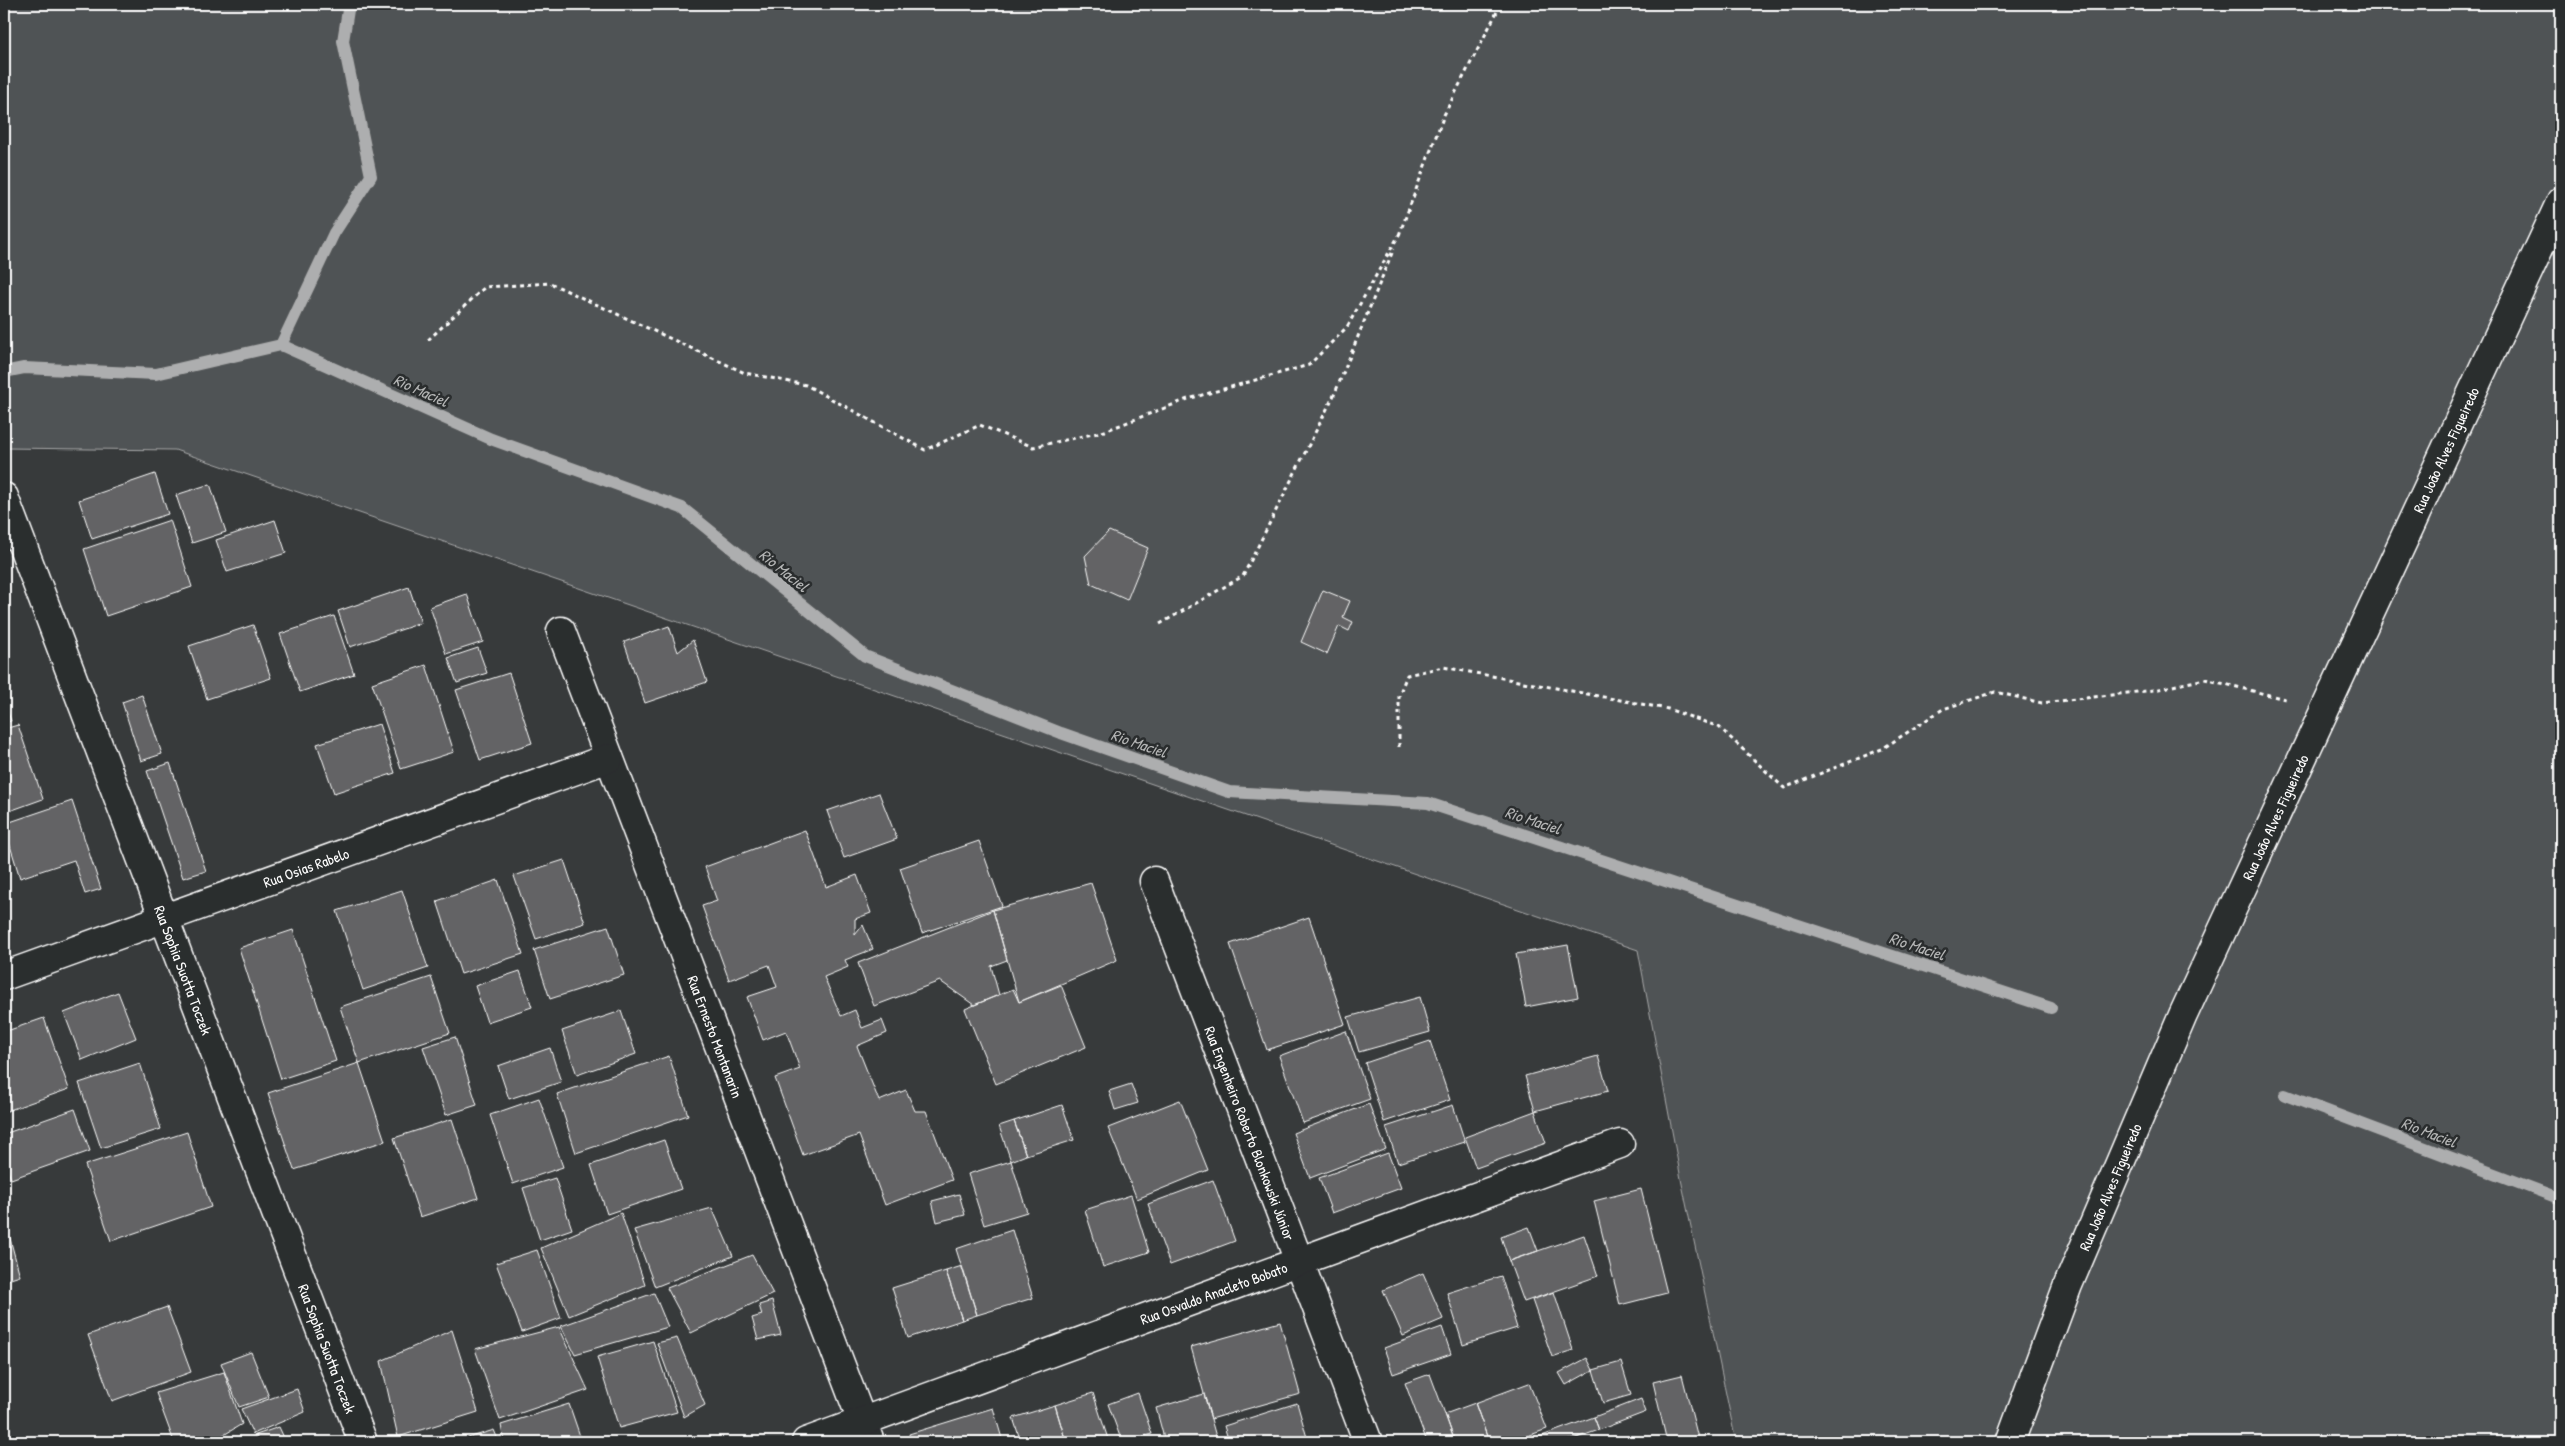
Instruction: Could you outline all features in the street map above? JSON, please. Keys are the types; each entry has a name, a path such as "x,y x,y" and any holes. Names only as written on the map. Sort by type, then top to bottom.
{"street":[{"name":"Rua João Alves Figueiredo","path":"2010,1442 2068,1285 2122,1154 2183,1015 2561,201"},
{"name":"Rua Sophia Suotta Toczek","path":"4,497 363,1442"},
{"name":"Rua Ernesto Montanarin","path":"561,631 866,1432"},
{"name":"Rua Osias Rabelo","path":"4,976 610,758"},
{"name":"Rua Engenheiro Roberto Blonkowski Júnior","path":"1154,881 1368,1442"},
{"name":"Rua Osvaldo Anacleto Bobato","path":"806,1442 866,1432 1299,1261 1620,1144"}],"path":[{"path":"1160,624 1243,576 1335,393 1400,233 1444,115 1500,4"},
{"path":"428,340 485,287 550,283 745,373 806,385 925,450 980,424 1033,447 1102,432 1188,399 1309,365 1347,327 1400,233"},
{"path":"1399,747 1398,695 1407,675 1443,667 1668,709 1719,727 1784,788 1882,749 1942,709 1995,692 2042,703 2154,690 2205,679 2316,707 2324,711"}],"shaded area":[{"path":"4,4 2561,4 2561,1442 1736,1442 1681,1179 1638,950 175,450 4,448"}],"building":[{"path":"155,474 168,514 92,539 79,500"},
{"path":"210,484 226,532 192,543 176,495"},
{"path":"170,520 192,587 106,616 84,549"},
{"path":"275,520 286,553 227,572 216,540"},
{"path":"1109,531 1148,548 1127,600 1091,584 1085,556"},
{"path":"409,587 421,623 350,647 338,611"},
{"path":"1323,590 1350,601 1343,617 1353,622 1349,631 1339,626 1327,654 1301,642"},
{"path":"467,594 483,642 446,654 430,607"},
{"path":"334,616 354,674 300,692 280,634"},
{"path":"253,625 271,678 207,699 189,646"},
{"path":"669,626 678,652 693,640 707,682 645,703 624,642"},
{"path":"478,648 487,673 457,683 448,658"},
{"path":"426,665 454,752 401,769 372,683"},
{"path":"509,673 532,743 480,760 456,690"},
{"path":"142,695 162,754 141,761 122,702"},
{"path":"4,700 11,721 4,723"},
{"path":"379,724 395,773 334,793 317,744"},
{"path":"18,725 43,799 4,813 4,729"},
{"path":"170,763 206,871 183,878 147,771"},
{"path":"879,793 897,839 844,858 827,811"},
{"path":"72,801 101,889 85,894 74,860 20,878 4,826 4,824"},
{"path":"805,830 826,887 857,875 871,913 855,919 855,935 863,925 873,949 845,960 848,967 824,977 841,1016 855,1010 862,1028 882,1020 887,1033 857,1046 879,1101 906,1090 915,1111 926,1111 952,1180 885,1205 859,1135 803,1155 775,1078 800,1069 786,1031 763,1040 747,997 777,987 769,965 729,980 702,906 717,901 705,867"},
{"path":"979,841 1002,906 922,933 900,868"},
{"path":"564,860 585,923 536,939 514,876"},
{"path":"498,880 523,954 461,974 437,901"},
{"path":"1091,883 1117,960 1019,1002 993,910"},
{"path":"402,890 428,968 363,990 337,911"},
{"path":"993,910 1007,960 991,966 999,995 974,1005 940,981 874,1006 858,963"},
{"path":"1309,917 1345,1024 1267,1050 1230,944"},
{"path":"608,926 624,975 550,999 534,950"},
{"path":"293,930 336,1061 281,1079 239,948"},
{"path":"1568,945 1578,997 1526,1007 1516,954"},
{"path":"520,971 532,1007 487,1022 475,986"},
{"path":"431,977 450,1033 359,1063 340,1007"},
{"path":"1061,985 1086,1047 996,1084 965,1009 1013,989 1019,1002"},
{"path":"118,992 136,1038 82,1060 64,1013"},
{"path":"1420,997 1430,1032 1359,1052 1348,1017"},
{"path":"621,1011 636,1054 577,1075 562,1031"},
{"path":"44,1018 69,1089 4,1112 4,1032"},
{"path":"1346,1031 1370,1099 1303,1123 1279,1056"},
{"path":"455,1037 477,1105 446,1115 423,1047"},
{"path":"1430,1041 1450,1100 1384,1122 1365,1063"},
{"path":"550,1048 561,1082 509,1099 498,1066"},
{"path":"669,1056 688,1115 576,1153 557,1094"},
{"path":"1598,1056 1608,1091 1535,1111 1525,1076"},
{"path":"140,1063 161,1129 101,1148 79,1083"},
{"path":"359,1063 385,1141 294,1170 268,1093"},
{"path":"1131,1084 1138,1103 1115,1110 1109,1091"},
{"path":"539,1098 563,1167 513,1184 490,1115"},
{"path":"1180,1100 1208,1170 1137,1199 1108,1128"},
{"path":"1369,1104 1386,1149 1310,1178 1293,1133"},
{"path":"1062,1105 1074,1140 1026,1155 1014,1121"},
{"path":"1453,1105 1465,1142 1398,1163 1386,1127"},
{"path":"75,1109 90,1151 11,1179 4,1160 4,1134"},
{"path":"1535,1111 1546,1143 1476,1168 1465,1137"},
{"path":"452,1119 478,1198 420,1217 394,1138"},
{"path":"1014,1121 1026,1155 1011,1161 999,1126"},
{"path":"187,1132 211,1207 111,1241 85,1165"},
{"path":"664,1140 681,1189 607,1214 591,1165"},
{"path":"1388,1153 1401,1188 1332,1213 1319,1178"},
{"path":"1011,1161 1027,1212 984,1225 968,1174"},
{"path":"555,1178 572,1229 540,1240 523,1188"},
{"path":"1213,1180 1235,1241 1170,1265 1148,1204"},
{"path":"1641,1189 1667,1293 1620,1305 1594,1201"},
{"path":"959,1194 965,1215 937,1222 932,1201"},
{"path":"1131,1195 1149,1252 1103,1267 1085,1210"},
{"path":"712,1208 733,1256 655,1287 634,1230"},
{"path":"621,1213 645,1285 569,1316 541,1248"},
{"path":"1529,1227 1538,1251 1509,1261 1501,1237"},
{"path":"1012,1230 1033,1298 977,1315 956,1249"},
{"path":"8,1231 20,1276 4,1281 4,1233"},
{"path":"1584,1235 1598,1276 1524,1302 1509,1261"},
{"path":"537,1250 561,1318 522,1332 496,1263"},
{"path":"752,1255 773,1294 691,1333 667,1288"},
{"path":"962,1266 977,1315 962,1320 946,1271"},
{"path":"946,1271 962,1320 908,1338 892,1288"},
{"path":"1423,1273 1443,1319 1403,1336 1383,1290"},
{"path":"1501,1276 1517,1328 1463,1345 1447,1293"},
{"path":"1554,1292 1573,1350 1552,1357 1532,1300"},
{"path":"654,1293 668,1327 575,1354 561,1326"},
{"path":"772,1301 781,1335 758,1340 752,1318 762,1315 759,1305"},
{"path":"167,1307 191,1372 112,1401 88,1335"},
{"path":"1280,1322 1300,1394 1211,1419 1191,1347"},
{"path":"559,1327 588,1390 500,1420 475,1349"},
{"path":"1442,1327 1451,1354 1393,1374 1384,1348"},
{"path":"452,1330 478,1412 398,1437 381,1361"},
{"path":"677,1338 705,1405 684,1417 657,1343"},
{"path":"653,1341 677,1412 619,1428 597,1357"},
{"path":"251,1352 269,1397 239,1407 221,1363"},
{"path":"1587,1358 1593,1370 1566,1385 1559,1373"},
{"path":"1621,1362 1631,1395 1603,1403 1593,1370"},
{"path":"224,1372 242,1424 222,1436 201,1442 174,1442 156,1393"},
{"path":"1430,1374 1455,1442 1427,1442 1405,1383"},
{"path":"1682,1375 1699,1442 1667,1442 1653,1382"},
{"path":"1529,1383 1547,1429 1511,1442 1489,1442 1475,1403"},
{"path":"297,1389 305,1412 253,1434 241,1409"},
{"path":"1093,1393 1108,1439 1100,1442 1066,1442 1055,1405"},
{"path":"1138,1393 1152,1434 1122,1442 1108,1404"},
{"path":"1204,1394 1216,1437 1198,1442 1165,1442 1156,1408"},
{"path":"1641,1399 1646,1412 1599,1430 1594,1417"},
{"path":"1297,1403 1308,1441 1229,1442 1224,1426"},
{"path":"1475,1403 1489,1442 1455,1442 1445,1414"},
{"path":"569,1404 582,1442 504,1442 501,1425"},
{"path":"1055,1405 1066,1442 1021,1442 1013,1418"},
{"path":"993,1408 1003,1442 911,1442 909,1434"},
{"path":"1594,1417 1599,1430 1565,1442 1532,1442 1531,1440"},
{"path":"279,1427 286,1442 258,1442 256,1435"},
{"path":"494,1430 499,1442 455,1442"},
{"path":"1216,1437 1217,1442 1198,1442"},
{"path":"253,1438 254,1442 241,1442"}],"waterway":[{"name":"Rio Maciel","path":"281,345 334,233 371,176 343,41 349,4"},
{"name":"Rio Maciel","path":"4,372 24,368 156,374 281,345 491,439 682,508 865,656 1061,733 1229,792 1428,803 2051,1008"},
{"name":"Rio Maciel","path":"2285,1095 2561,1199"}]}
